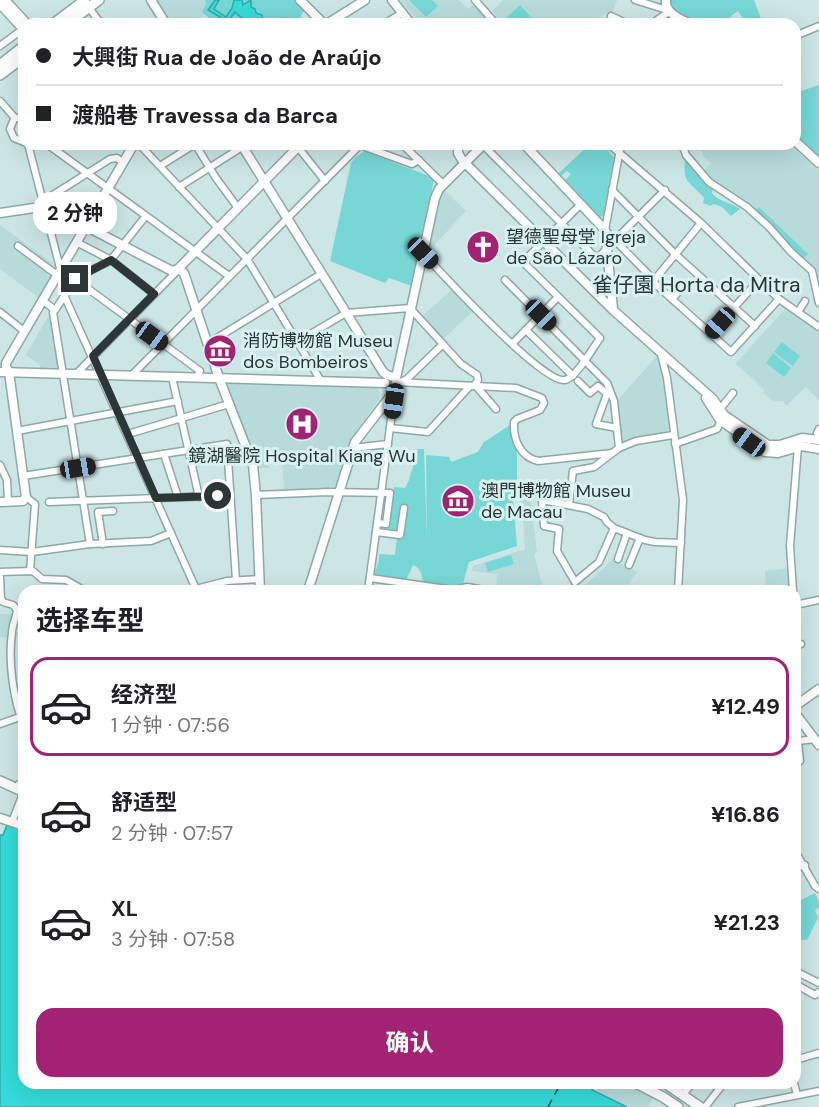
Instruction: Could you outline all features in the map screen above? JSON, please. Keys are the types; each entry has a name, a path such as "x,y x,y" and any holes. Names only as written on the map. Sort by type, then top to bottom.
{"main road":[{"path":"62,18 85,2 99,0"},
{"path":"73,18 85,2"},
{"path":"0,64 18,50"},
{"path":"0,75 18,62"},
{"path":"0,775 18,785"},
{"path":"0,781 18,786"},
{"path":"648,1089 678,1107"},
{"path":"674,1089 700,1107"}],"street":[{"path":"5,0 18,18"},
{"path":"151,0 162,18"},
{"path":"300,0 320,18"},
{"path":"336,18 365,0"},
{"path":"392,0 406,18"},
{"path":"475,0 491,18"},
{"path":"635,0 668,11 681,18"},
{"path":"666,0 668,11"},
{"path":"85,2 97,18"},
{"path":"0,4 18,21"},
{"path":"659,18 668,11"},
{"path":"394,18 402,13"},
{"path":"611,16 615,18"},
{"path":"801,34 819,26"},
{"path":"0,46 18,33"},
{"path":"0,101 15,118"},
{"path":"18,117 11,124 10,133 18,141"},
{"path":"801,146 819,163"},
{"path":"30,150 44,201 59,271"},
{"path":"54,150 194,253 229,276"},
{"path":"30,571 35,504 26,497 17,431 5,372 6,363 122,162 131,150"},
{"path":"141,150 160,166 247,259 321,381"},
{"path":"160,166 185,150"},
{"path":"197,150 238,208"},
{"path":"179,187 235,150"},
{"path":"245,150 381,369 394,382 516,388 540,396 544,403 540,410 514,422 519,448 529,458 538,461 612,453"},
{"path":"76,374 293,150"},
{"path":"302,150 325,181"},
{"path":"132,375 355,150"},
{"path":"373,150 412,164 419,160"},
{"path":"408,150 444,185"},
{"path":"459,150 460,158 602,299 713,399 734,422 768,445 780,445 802,438 819,438 817,433 819,429"},
{"path":"460,150 462,156 473,155"},
{"path":"310,585 356,441 392,394 435,198 444,185 478,150"},
{"path":"489,150 597,259 607,248"},
{"path":"530,150 650,276 653,282 731,352 779,299"},
{"path":"615,150 701,222 779,299 819,327"},
{"path":"613,309 605,230 620,150"},
{"path":"684,150 709,182 752,212 812,271 819,303"},
{"path":"0,213 44,201 110,159 116,158 122,162"},
{"path":"612,190 675,254 755,326"},
{"path":"615,240 665,190"},
{"path":"44,201 85,226 172,271 178,269"},
{"path":"575,379 585,359 600,338 523,262 581,204"},
{"path":"90,544 53,312 75,279 111,260 145,217"},
{"path":"646,290 701,222"},
{"path":"76,242 111,260 154,294"},
{"path":"18,246 75,279 130,319 200,371 197,377"},
{"path":"423,253 512,344 555,379 575,379"},
{"path":"178,269 184,273 219,378 253,465 260,585"},
{"path":"207,344 321,274"},
{"path":"505,280 585,359 609,387 614,401 619,448"},
{"path":"710,334 759,280"},
{"path":"672,299 682,287"},
{"path":"64,295 194,585"},
{"path":"602,299 609,300 611,296"},
{"path":"512,344 558,297"},
{"path":"42,300 55,310"},
{"path":"798,312 805,301"},
{"path":"297,342 346,313 411,309"},
{"path":"390,428 428,432 478,380 475,373 461,364 411,309"},
{"path":"0,312 24,331"},
{"path":"526,330 590,393 598,386 607,394 595,428 617,428"},
{"path":"5,372 403,382 443,344"},
{"path":"660,353 665,364 669,387 673,435 683,500 678,585"},
{"path":"676,367 708,400 721,421 765,452 778,453 798,446 819,449"},
{"path":"373,383 381,378 381,369"},
{"path":"172,376 199,497"},
{"path":"369,585 394,382"},
{"path":"474,386 496,409"},
{"path":"720,409 733,393"},
{"path":"17,431 178,402"},
{"path":"128,434 229,404"},
{"path":"675,444 717,429 721,421"},
{"path":"569,504 573,472 594,467 619,448 636,441 673,435"},
{"path":"23,476 227,444 236,580"},
{"path":"353,448 388,444"},
{"path":"793,585 790,546 798,446"},
{"path":"164,454 178,497"},
{"path":"0,465 7,480 4,501 23,501 26,497"},
{"path":"256,495 381,492"},
{"path":"49,502 178,497 225,498"},
{"path":"614,528 599,562 575,582 557,551 559,529 544,526 542,501 584,507 602,515 614,528 640,538 655,542 681,543"},
{"path":"376,532 400,535 404,508"},
{"path":"103,544 98,512 113,511"},
{"path":"0,550 32,552 90,544 151,541 171,533"},
{"path":"618,559 627,533"},
{"path":"629,565 640,538"},
{"path":"0,572 30,571 37,573 42,579 66,580 75,585"},
{"path":"0,577 1,600 17,608 18,612 12,631 11,659 18,704"},
{"path":"370,578 419,585"},
{"path":"210,585 236,580 260,579"},
{"path":"801,603 819,600"},
{"path":"801,702 819,689"},
{"path":"0,724 18,718"},
{"path":"801,720 818,741"},
{"path":"801,741 818,741"},
{"path":"12,822 18,803"},
{"path":"0,818 18,824"},
{"path":"801,859 815,886 819,889"},
{"path":"801,866 805,864"},
{"path":"801,974 819,983"},
{"path":"801,987 816,995 819,992"},
{"path":"801,1058 819,1053"},
{"path":"682,1095 688,1089"},
{"path":"705,1107 719,1089"},
{"path":"795,1089 796,1095"},
{"path":"738,1107 819,1090"}],"shaded area":[{"path":"152,0 205,0 206,4 202,11 205,14 200,18 162,18"},
{"path":"205,0 296,0 305,8 300,18 209,18 202,12 206,4"},
{"path":"215,0 219,0 214,9 226,17 234,0 242,0 243,5 251,0 251,7 256,13 262,15 262,18 243,18 235,12 231,18 221,18 208,10"},
{"path":"400,0 459,0 468,9 474,4 486,18 416,18"},
{"path":"409,0 432,0 438,6 426,17"},
{"path":"503,0 617,0 612,14 606,13 600,18 498,18 492,11"},
{"path":"667,0 754,0 761,18 743,18 738,11 730,18 687,18 668,10"},
{"path":"520,5 532,18 506,18"},
{"path":"819,85 819,158 801,142 801,91"},
{"path":"584,150 608,150 614,158 604,215 597,216 564,181 571,174 567,171 560,177 558,174"},
{"path":"701,150 796,150 819,171 819,305 814,295 814,277 771,228 701,174 711,163 704,157"},
{"path":"364,151 434,180 412,286 389,278 385,283 330,261 351,163"},
{"path":"685,157 713,188 712,193 715,196 740,209 731,216 722,207 703,203 704,198 687,180"},
{"path":"445,191 466,211 427,253 435,202"},
{"path":"759,207 808,254 804,258 795,253 772,224 756,211"},
{"path":"0,225 60,268 42,300 0,269"},
{"path":"454,288 474,310 442,340 421,317"},
{"path":"787,307 819,332 819,400 806,387 786,406 783,401 774,401 763,393 765,391 735,364"},
{"path":"51,311 60,370 40,369 40,365 26,355"},
{"path":"782,342 800,356 793,366 774,352"},
{"path":"773,353 791,368 784,377 766,363"},
{"path":"657,356 662,363 671,433 620,443 615,403"},
{"name":"鏡湖醫院 Hospital Kiang Wu","path":"224,379 376,386 380,393 379,400 348,443 335,488 284,491 282,459 268,460 269,468 255,468"},
{"path":"510,425 517,451 517,479 512,488 517,546 469,562 462,585 423,583 422,575 413,565 406,580 403,581 374,576 379,554 395,555 397,536 383,533 389,519 394,487 405,488 418,449 424,449 427,543 426,455 449,457 451,462 478,452 484,442"},
{"path":"524,480 530,494 537,552 534,554 542,584 496,585 497,574 471,571 473,566 525,549 523,518 520,515 521,482"},
{"path":"511,555 514,564 488,572 485,563"},
{"path":"613,559 637,572 628,585 585,585"},
{"path":"790,568 791,585 766,585 765,571"},
{"path":"0,614 14,614 8,638 0,637"},
{"path":"7,825 18,828 18,1089 592,1089 627,1107 0,1107 0,835 3,835"},
{"path":"815,893 819,901 819,908 815,910 818,918 807,940 801,940 801,900"},
{"path":"643,1089 655,1095 649,1107 627,1107 592,1090"}],"ferry route":[{"path":"548,1107 558,1089"}],"place":[{"name":"望德聖母堂 Igreja de São Lázaro","path":"483,247"},
{"name":"消防博物館 Museu dos Bombeiros","path":"220,351"},
{"name":"鏡湖醫院 Hospital Kiang Wu","path":"302,424"},
{"name":"澳門博物館 Museu de Macau","path":"458,501"}],"district":[{"name":"雀仔園 Horta da Mitra","path":"696,285"}],"route":[{"path":"75,279 111,260 154,294 93,356 156,498 218,496"}]}
